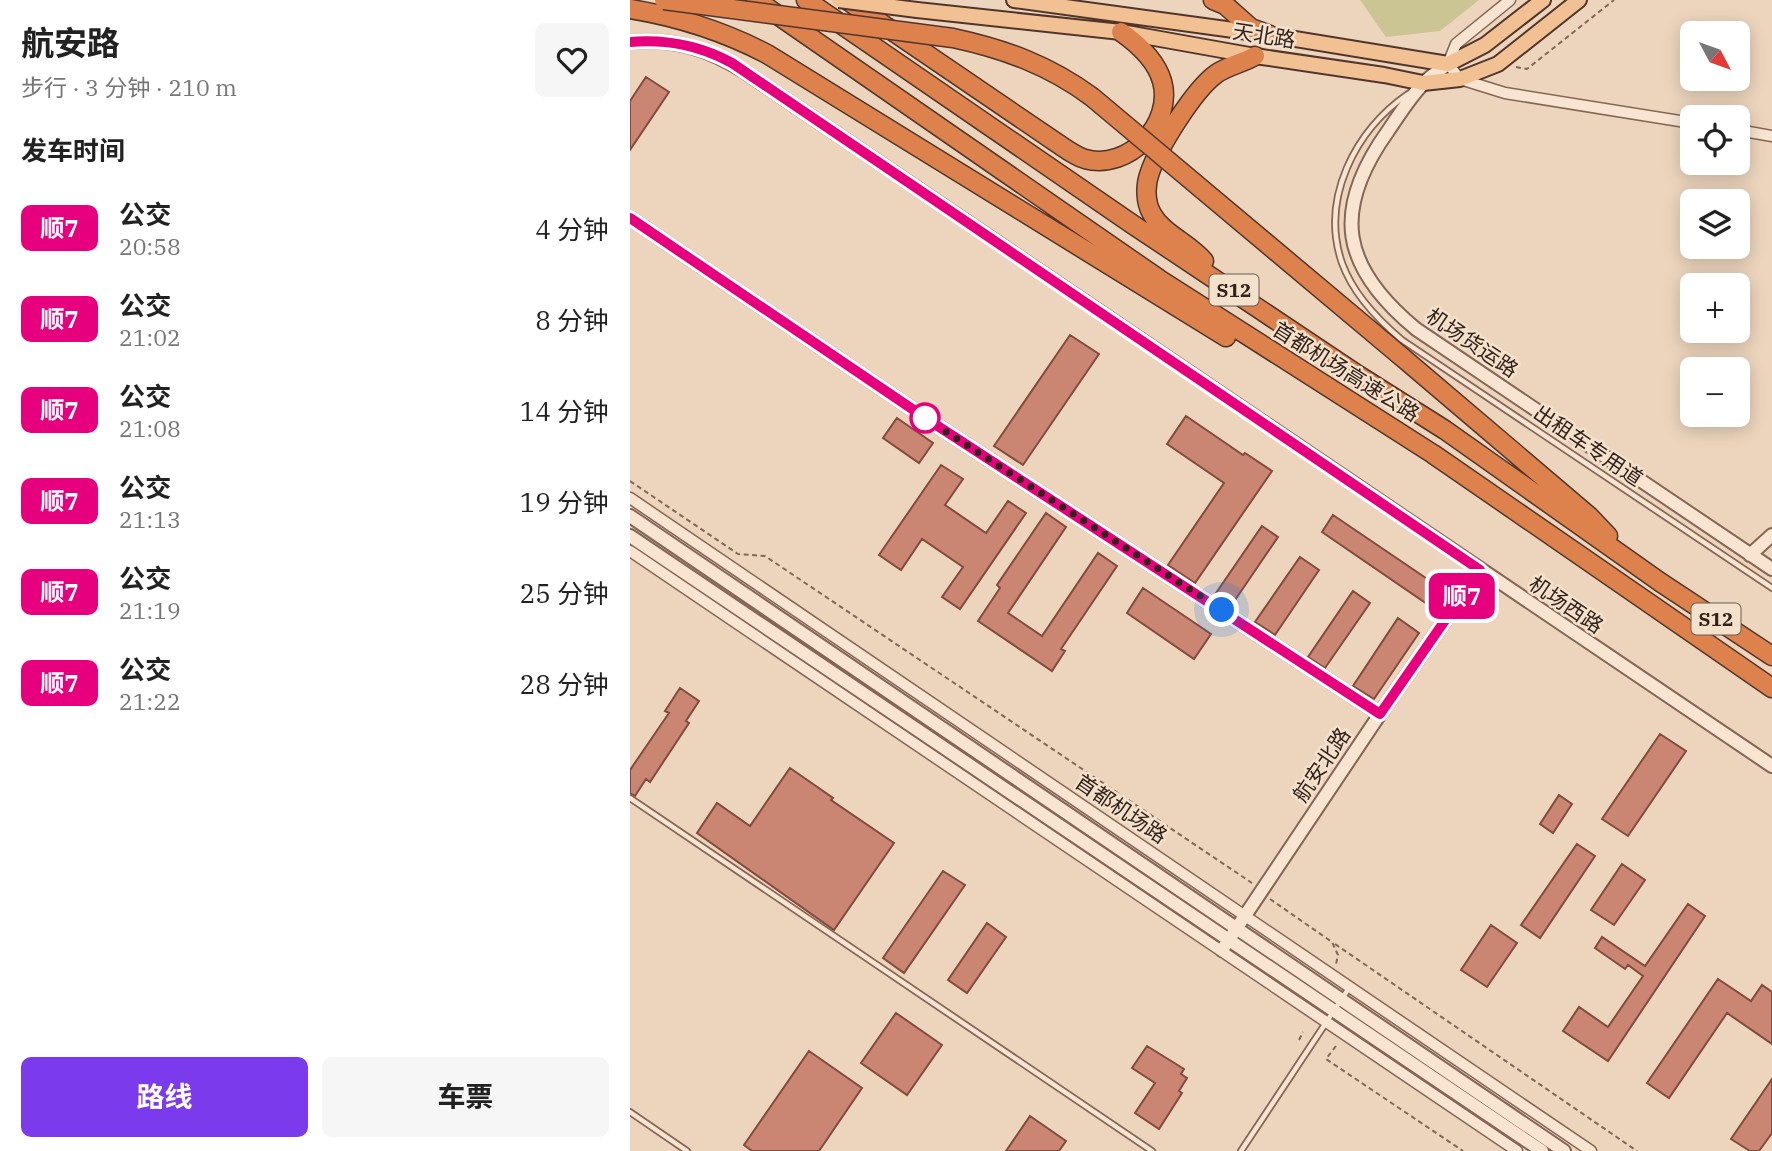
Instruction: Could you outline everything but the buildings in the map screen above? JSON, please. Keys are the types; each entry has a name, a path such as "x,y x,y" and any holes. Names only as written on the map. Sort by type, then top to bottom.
{"highway":[{"path":"664,0 953,38 988,46 1035,63 1092,97 1589,516 1621,550 1661,582"},
{"name":"首都机场高速公路","path":"756,0 1159,279 1433,454 1772,688"},
{"name":"首都机场高速公路","path":"806,0 1055,172 1358,375 1446,430 1661,582 1772,656"},
{"path":"847,0 1057,144 1086,159 1116,158 1136,148 1157,124 1163,106 1162,83 1157,70 1145,52 1121,32"},
{"path":"1213,0 1225,5 1251,28 1270,35"},
{"path":"630,9 673,17 739,40 767,54 994,196 1353,414 1433,454"},
{"path":"1230,288 1194,250 1156,219 1148,204 1147,181 1178,121 1202,88 1219,71 1255,56"}],"main road":[{"name":"天北路","path":"839,0 1121,32 1423,83 1460,79 1498,64 1579,0"},
{"name":"天北路","path":"1014,0 1270,35 1448,64"},
{"path":"1448,64 1485,45 1543,0"}],"street":[{"path":"1510,0 1456,44 1448,64 1460,79 1505,93 1680,121"},
{"name":"机场西路","path":"630,42 662,41 688,44 732,63 1772,766"},
{"name":"机场货运路","path":"1448,64 1423,83 1362,172 1351,215 1352,233 1360,265 1367,277 1393,310 1416,329 1772,569"},
{"path":"1750,132 1772,136"},
{"path":"630,218 927,419 1380,714"},
{"name":"首都机场路","path":"630,498 1591,1151"},
{"name":"首都机场路","path":"630,516 1235,929 1334,1011 1517,1151"},
{"path":"1750,555 1772,535"},
{"name":"首都机场路","path":"630,536 1225,945"},
{"name":"首都机场路","path":"630,551 1225,945 1564,1151"},
{"name":"航安北路","path":"1225,945 1480,570"},
{"name":"首都机场路","path":"1334,1011 1542,1151"}],"lane":[{"name":"出租车专用道","path":"1423,83 1395,103 1369,128 1345,172 1337,197 1335,222 1342,263 1355,289 1373,313 1402,340 1772,588"},
{"path":"630,799 1152,1151"},
{"path":"1241,1151 1350,987"},
{"path":"630,1112 687,1151"}],"path":[{"path":"1498,64 1527,69 1614,0"},
{"path":"630,481 738,554 765,556 1254,884 1253,888 1637,1151"},
{"path":"1332,942 1338,955 1334,970"},
{"path":"1299,1040 1303,1031"},
{"path":"1336,1046 1326,1059 1462,1151"}],"shaded area":[{"path":"1360,0 1479,0 1440,31 1386,37"}],"bus line":[{"name":"顺7","path":"630,42 662,41 688,44 732,63 1480,570 1380,714 927,419 630,218"}],"route":[{"path":"925,418 1222,610"}]}
